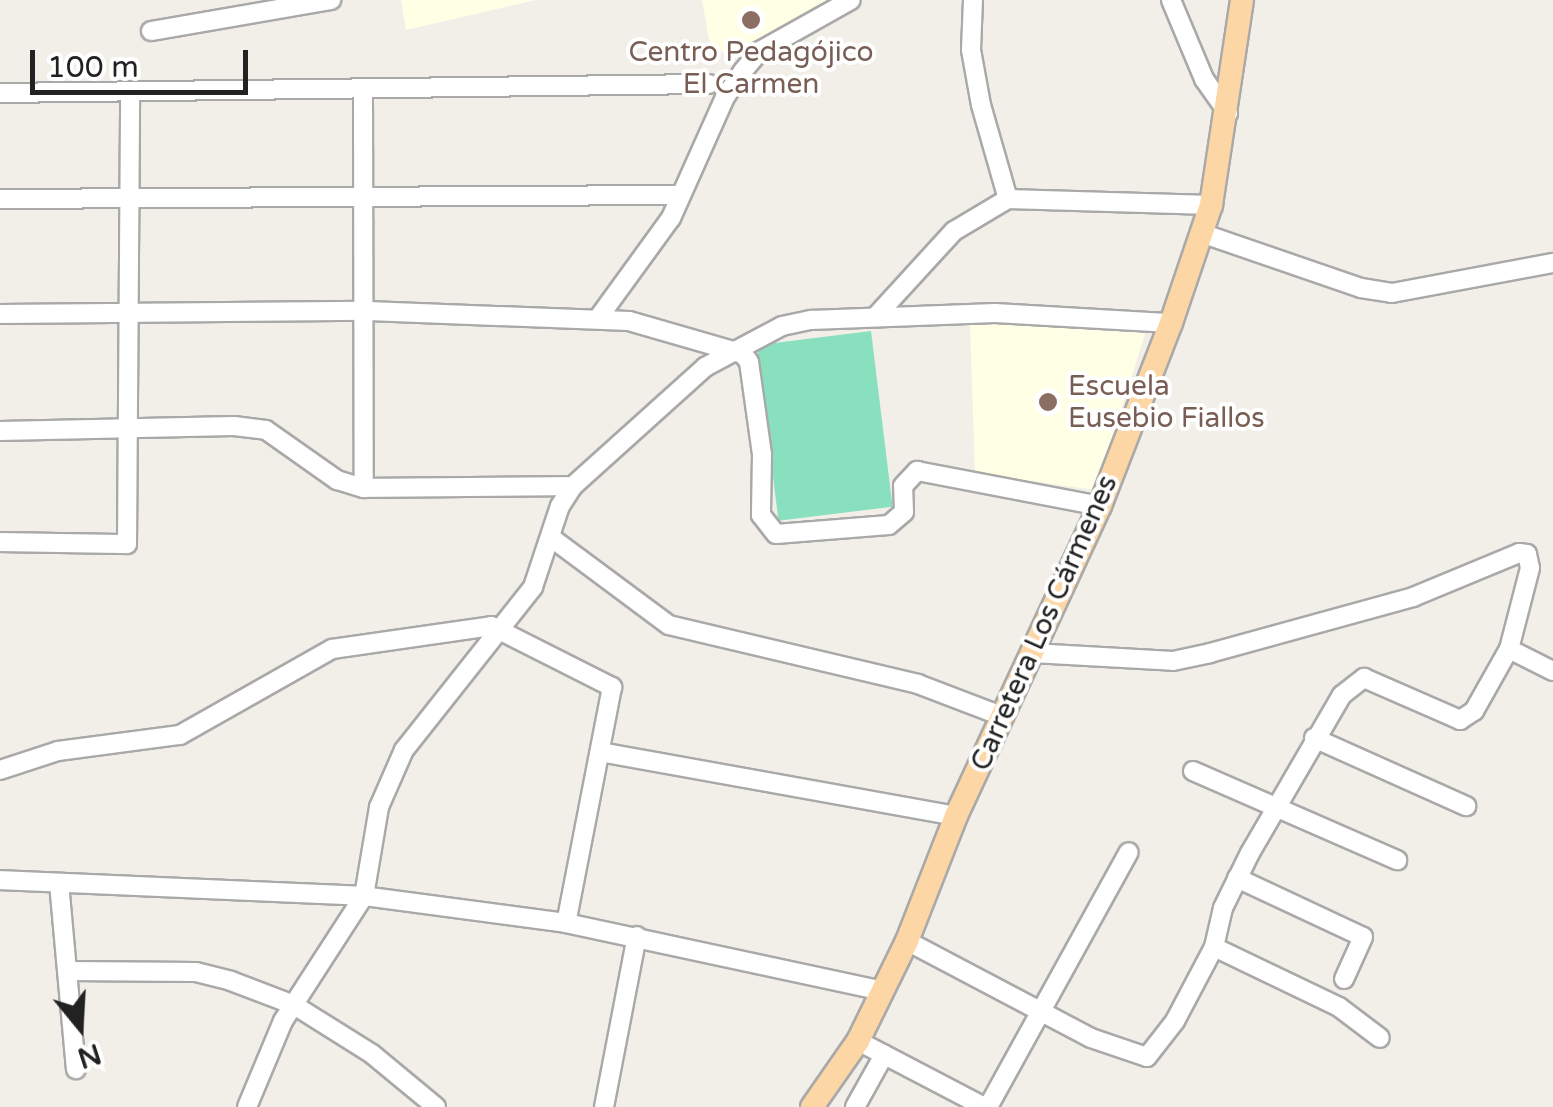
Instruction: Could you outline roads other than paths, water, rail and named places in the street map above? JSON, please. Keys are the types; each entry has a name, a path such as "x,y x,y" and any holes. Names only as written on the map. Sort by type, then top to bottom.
{"main road":[{"name":"Carretera Los Cármenes","path":"812,1107 858,1042 906,940 956,816 1100,506 1204,234 1228,113 1242,0"}],"street":[{"path":"151,31 331,0"},
{"path":"599,317 671,218 724,96 760,51 851,0"},
{"path":"973,0 971,50 990,152 1008,199"},
{"path":"1170,0 1204,79 1228,113"},
{"path":"0,93 709,84"},
{"path":"363,90 368,311 364,488"},
{"path":"0,542 127,544 132,426 128,314 130,93"},
{"path":"0,199 681,195"},
{"path":"878,315 954,231 1008,199 1211,205"},
{"path":"1204,234 1392,293 1553,265"},
{"path":"0,314 368,311 599,317 731,350 748,362 762,454 761,515 776,534 888,525 904,512 903,486 917,471 1100,506"},
{"path":"247,1107 294,1004 364,896 379,806 404,750 533,587 553,538 560,506 573,486 731,350 782,326 878,315 995,313 1170,323"},
{"path":"0,431 132,426 266,430 337,480 364,488 573,486"},
{"path":"553,538 668,625 918,684 1002,716"},
{"path":"906,940 1038,1010 1146,1058 1175,1021 1214,947 1237,878 1342,694 1364,678 1468,718 1509,649 1530,568 1528,554 1518,553 1413,597 1210,653 1173,660 1032,652"},
{"path":"0,770 58,751 180,734 332,649 501,630 608,680 612,694 566,923"},
{"path":"1509,649 1553,672"},
{"path":"1314,738 1466,806"},
{"path":"600,752 956,816"},
{"path":"1193,772 1273,810 1397,860"},
{"path":"858,1042 986,1107 1129,852"},
{"path":"1237,878 1363,937 1344,979"},
{"path":"0,880 364,896 637,936 882,991"},
{"path":"58,883 68,972 68,1042 76,1069"},
{"path":"604,1107 637,936"},
{"path":"1214,947 1339,1007 1380,1038"},
{"path":"68,972 196,972 294,1004 372,1054 436,1107"},
{"path":"855,1107 884,1055"}],"place":[{"name":"Centro Pedagójico El Carmen","path":"751,20"},
{"name":"Escuela Eusebio Fiallos","path":"1048,402"}]}
